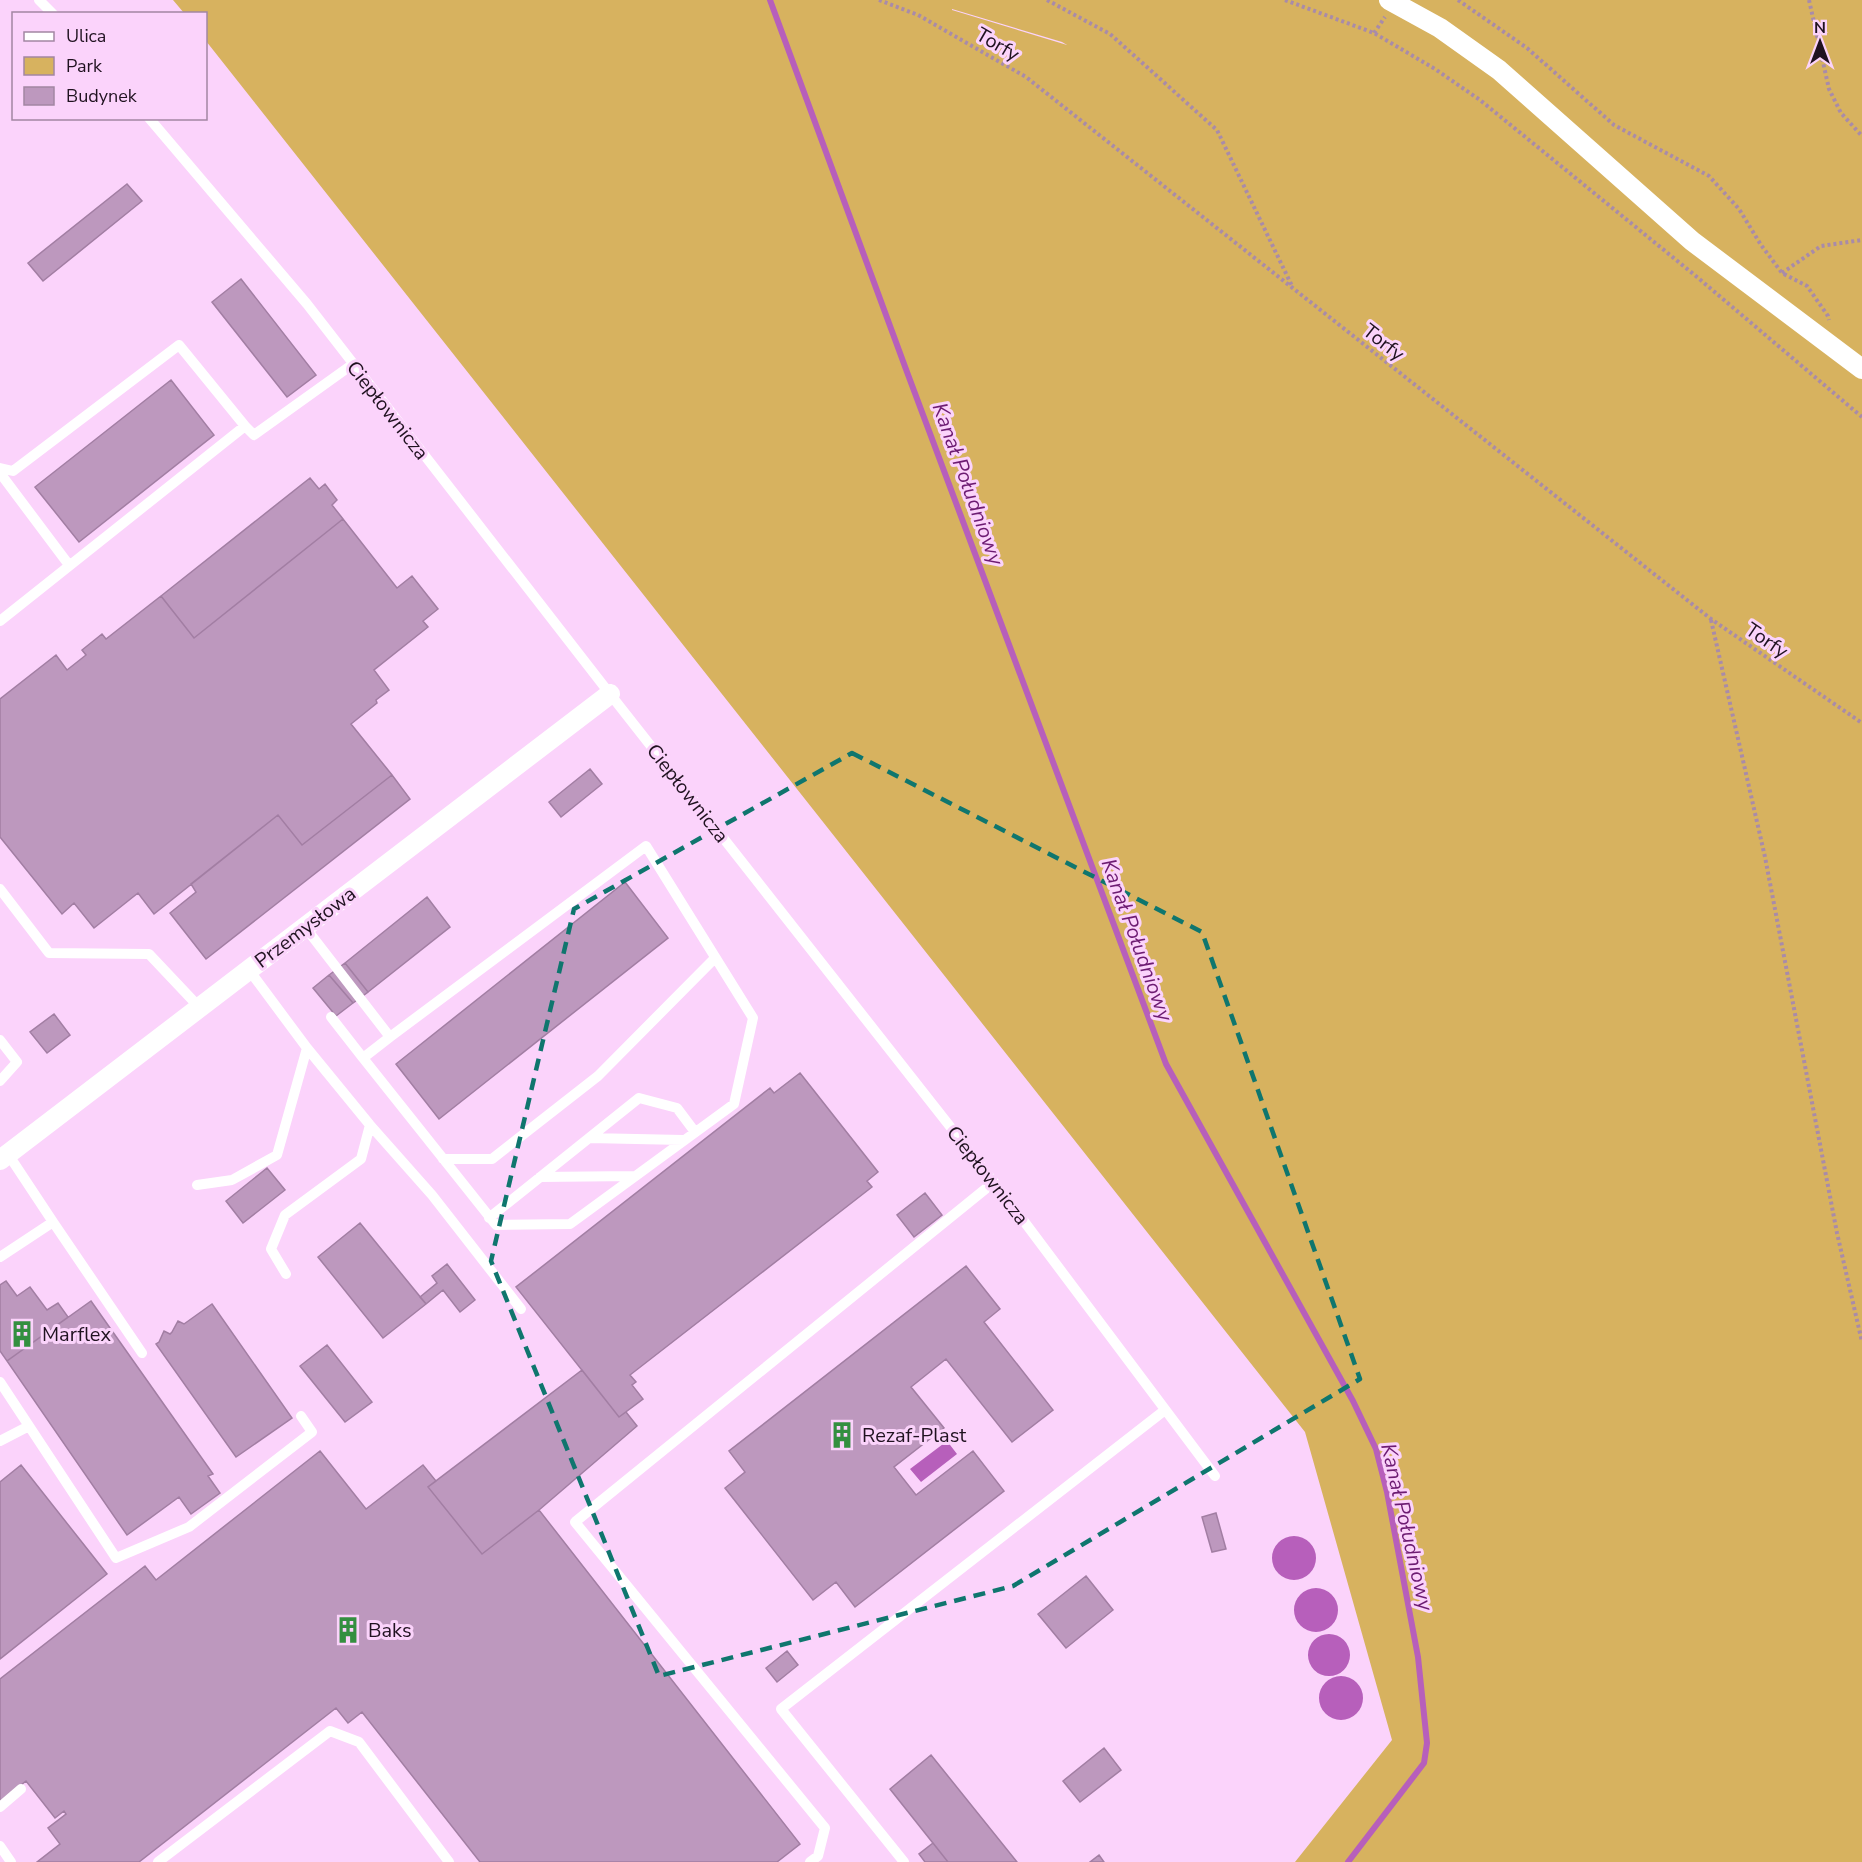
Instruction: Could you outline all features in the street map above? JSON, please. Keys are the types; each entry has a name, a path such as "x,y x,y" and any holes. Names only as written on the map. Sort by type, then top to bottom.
{"street":[{"path":"1389,0 1440,28 1499,70 1692,241 1862,369"},
{"name":"Przemysłowa","path":"4,1157 610,694"}],"lane":[{"path":"39,0 51,12"},
{"name":"Ciepłownicza","path":"151,120 307,304 994,1182 1215,1476"},
{"path":"0,468 13,471 179,345 254,435 353,364"},
{"path":"0,621 245,426"},
{"path":"0,473 69,564"},
{"path":"331,1017 363,1058 443,1159 489,1218 496,1225 570,1224 734,1104 753,1018 646,846 363,1058"},
{"path":"0,889 49,953 150,954 200,1008"},
{"path":"305,927 390,1037"},
{"path":"443,1159 492,1159 598,1076 715,958"},
{"path":"249,970 307,1048 432,1196 521,1309"},
{"path":"0,1040 17,1062 0,1081"},
{"path":"197,1185 232,1180 277,1155 307,1048"},
{"path":"489,1218 639,1098 677,1107 695,1132"},
{"path":"286,1274 271,1249 285,1215 361,1159 370,1125"},
{"path":"589,1138 683,1140"},
{"path":"4,1157 53,1222 142,1353"},
{"path":"539,1178 635,1176"},
{"path":"810,1862 818,1857 825,1828 575,1522 994,1182"},
{"path":"0,1257 53,1222"},
{"path":"0,1382 116,1558 189,1527 312,1432 301,1416"},
{"path":"904,1862 781,1709 1165,1410"},
{"path":"0,1442 29,1426"},
{"path":"158,1862 330,1731 359,1742 448,1862"},
{"path":"0,1807 21,1789"},
{"path":"0,1846 11,1862"}],"path":[{"name":"Torfy","path":"879,0 918,15 1026,77 1711,619 1862,723"},
{"path":"1047,0 1110,34 1217,130 1293,289"},
{"path":"1285,0 1374,33 1435,69 1479,100 1697,277 1862,417"},
{"path":"1458,0 1527,48 1614,125 1709,176 1739,209 1761,245 1782,273 1807,286 1828,316 1836,350"},
{"path":"1809,0 1829,89 1841,113 1862,136"},
{"path":"1782,273 1821,246 1862,240"},
{"path":"1711,619 1765,857 1838,1233 1862,1341"}],"highlighted area":[{"path":"852,753 1202,932 1360,1379 1013,1586 659,1676 491,1261 574,909"}],"green space":[{"path":"173,0 1862,0 1862,1862 1295,1862 1392,1740 1305,1432 207,42 207,12 183,12","holes":["952,9 1062,42 1067,45 952,10"]}],"shaded area":[{"path":"947,1441 957,1454 921,1482 910,1469"},
{"path":"1294,1536 1309,1543 1316,1558 1309,1573 1294,1580 1279,1573 1272,1558 1279,1543"},
{"path":"1316,1588 1331,1595 1338,1610 1331,1625 1316,1632 1301,1625 1294,1610 1301,1595"},
{"path":"1329,1634 1344,1640 1350,1655 1344,1670 1329,1676 1314,1670 1308,1655 1314,1640"},
{"path":"1341,1676 1356,1683 1363,1698 1356,1713 1341,1720 1326,1713 1319,1698 1326,1683"}],"building":[{"path":"127,184 142,201 43,281 28,263"},
{"path":"241,279 316,375 287,397 212,302"},
{"path":"171,380 214,435 79,542 35,487"},
{"path":"310,478 319,489 325,484 337,500 332,505 343,519 194,638 161,596"},
{"path":"343,519 397,588 412,576 438,609 423,621 428,627 374,670 389,690 351,724 392,775 302,845 278,815 154,914 138,893 94,928 74,903 62,914 0,837 0,699 56,655 67,670 86,655 82,650 102,634 106,639 161,596 194,638"},
{"path":"590,769 602,784 561,817 549,802"},
{"path":"392,775 410,799 206,959 170,913 196,892 191,884 278,815 302,845"},
{"path":"625,882 668,938 439,1119 396,1064"},
{"path":"427,897 450,927 368,992 345,963"},
{"path":"345,963 368,992 353,1003 329,975"},
{"path":"329,975 353,1003 336,1016 313,988"},
{"path":"54,1014 70,1035 47,1053 30,1032"},
{"path":"800,1073 878,1172 867,1181 872,1187 630,1375 636,1382 632,1385 643,1399 619,1417 516,1287 770,1088 774,1093"},
{"path":"267,1168 285,1190 243,1223 226,1201"},
{"path":"925,1193 942,1215 914,1237 897,1215"},
{"path":"360,1223 426,1304 383,1338 318,1257"},
{"path":"447,1264 475,1300 460,1312 443,1290 426,1304 420,1297 437,1283 432,1276"},
{"name":"Rezaf-Plast","path":"966,1266 1000,1309 984,1322 1053,1410 1012,1442 946,1359 911,1387 944,1428 894,1467 916,1495 973,1451 1004,1491 855,1607 836,1582 813,1600 725,1488 745,1472 729,1451"},
{"name":"Marflex","path":"6,1281 17,1296 30,1287 47,1310 58,1303 68,1317 7,1361 0,1351 0,1285"},
{"path":"91,1301 213,1474 208,1476 220,1493 191,1514 179,1497 127,1535 7,1361"},
{"path":"212,1304 292,1418 236,1457 156,1344 164,1331 170,1334 172,1332 178,1321 184,1324"},
{"path":"327,1345 372,1402 345,1422 300,1366"},
{"path":"582,1370 619,1417 626,1412 637,1426 539,1510 482,1554 428,1487"},
{"name":"Baks","path":"320,1451 366,1509 423,1465 436,1481 428,1487 482,1554 539,1510 800,1844 777,1862 480,1862 362,1712 348,1723 336,1708 139,1862 37,1862 60,1844 48,1828 66,1814 64,1811 55,1818 26,1781 0,1802 0,1679 145,1566 156,1580"},
{"path":"21,1465 107,1574 0,1659 0,1482"},
{"path":"1216,1513 1226,1549 1212,1552 1202,1517"},
{"path":"1086,1576 1113,1610 1066,1648 1038,1614"},
{"path":"787,1651 798,1665 777,1682 766,1668"},
{"path":"1104,1748 1121,1770 1080,1802 1063,1781"},
{"path":"931,1755 1017,1862 948,1862 890,1789"},
{"path":"933,1843 948,1862 925,1862 919,1854"},
{"path":"1099,1855 1104,1862 1090,1862"}],"waterway":[{"name":"Kanał Południowy","path":"770,0 1166,1064 1353,1401 1376,1449 1387,1492 1418,1657 1427,1743 1424,1763 1348,1862"}],"place":[{"name":"Marflex","path":"22,1334"},
{"name":"Rezaf-Plast","path":"842,1435"},
{"name":"Baks","path":"348,1630"}]}
